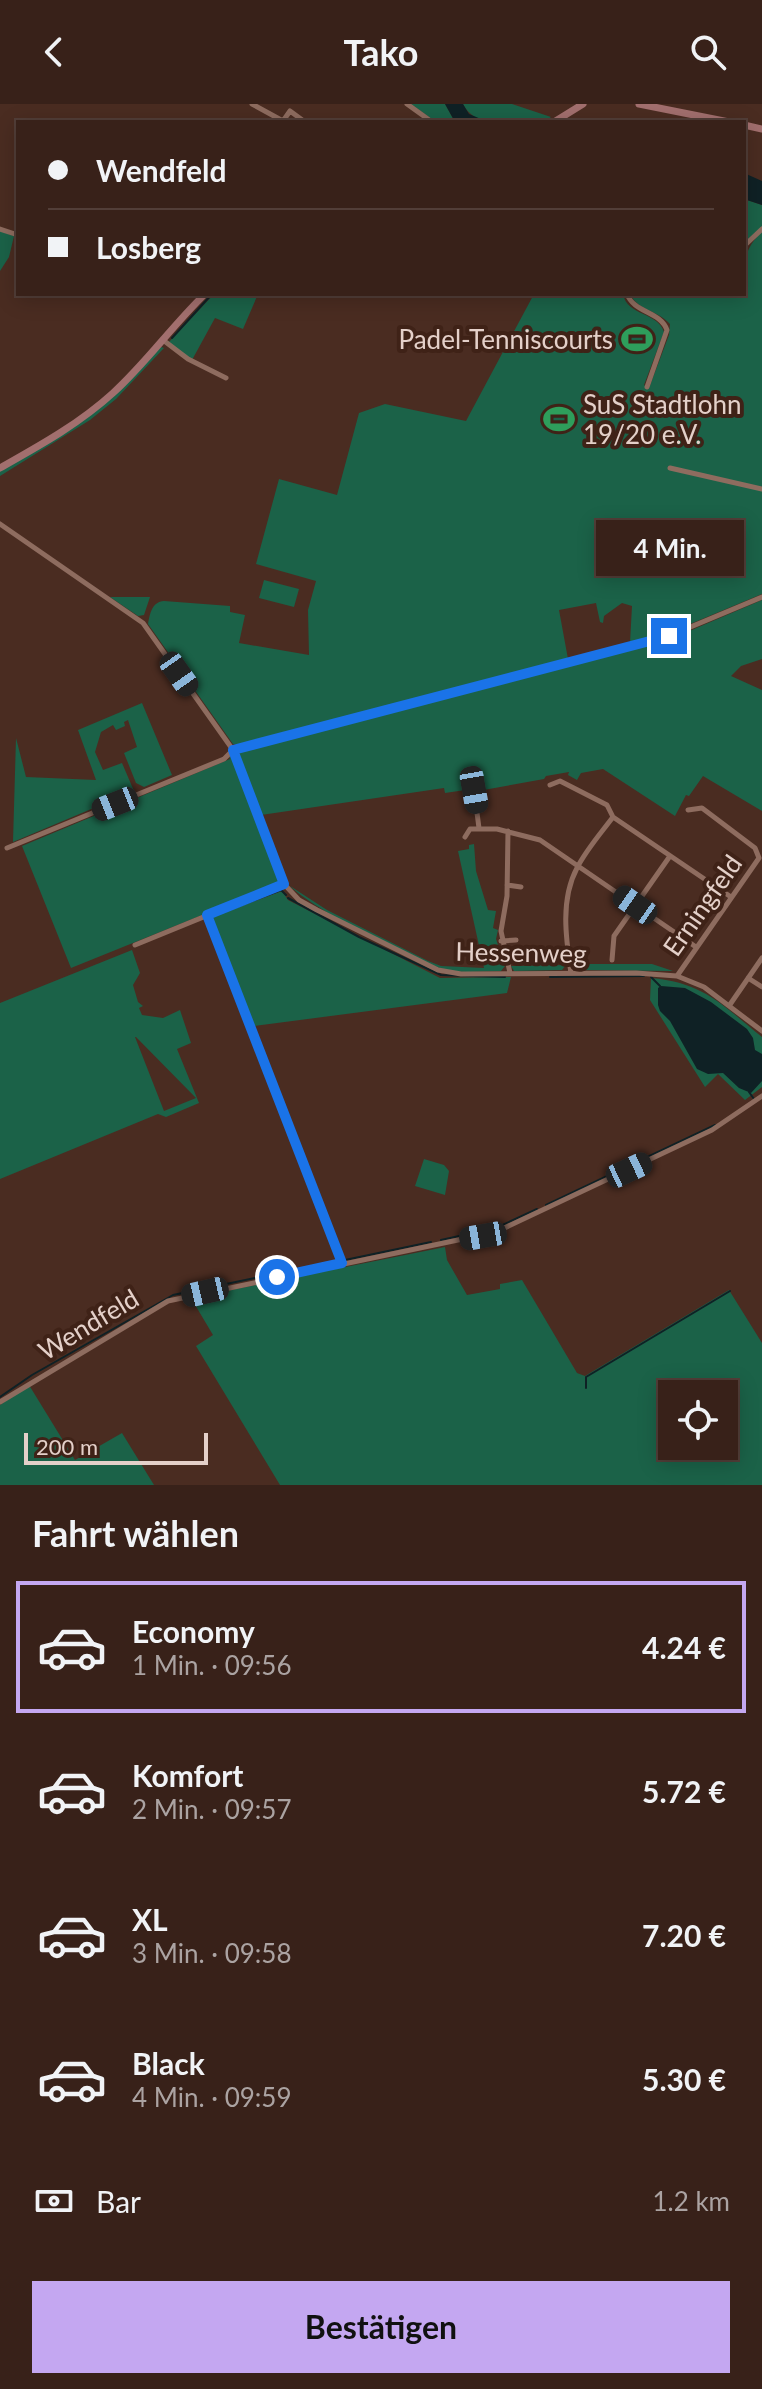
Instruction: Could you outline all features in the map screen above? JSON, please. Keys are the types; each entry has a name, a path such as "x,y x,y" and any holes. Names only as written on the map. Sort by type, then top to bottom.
{"street":[{"path":"252,104 280,120"},
{"path":"407,104 429,120"},
{"path":"557,120 583,104"},
{"path":"639,104 672,107 721,120"},
{"path":"284,120 290,111 302,120"},
{"path":"746,244 762,229"},
{"path":"0,468 45,443 97,407 203,296"},
{"path":"628,296 633,305 660,320 667,330 647,387"},
{"path":"162,340 188,359 226,378"},
{"path":"670,468 762,489"},
{"path":"0,524 143,623 233,750 284,884 135,945"},
{"path":"7,848 224,759 233,750 669,636 762,597"},
{"path":"550,785 560,781 607,805 613,817 731,897"},
{"path":"474,790 479,828"},
{"path":"688,810 702,808 760,854"},
{"path":"571,973 566,916 571,884 578,865 613,817"},
{"path":"465,837 470,829 479,828 508,831 540,840 696,947"},
{"path":"508,831 507,885 501,941 510,973"},
{"name":"Erningfeld","path":"677,976 760,854"},
{"path":"612,960 613,938 670,856"},
{"name":"Hessenweg","path":"284,884 299,900 317,910 427,965 453,973 677,976 704,987 762,1031"},
{"path":"507,885 521,887"},
{"path":"207,915 342,1263"},
{"path":"501,941 516,940"},
{"path":"729,1006 762,958"},
{"path":"748,978 762,987"},
{"name":"Wendfeld","path":"0,1402 168,1301 496,1232 712,1130 762,1096"}],"green space":[{"path":"411,104 445,104 454,120 433,120"},
{"path":"463,104 512,104 551,117 547,120 482,120 469,113"},
{"path":"746,200 762,205 762,227 746,241"},
{"path":"0,231 14,236 9,257 0,271"},
{"path":"762,231 762,594 671,632 630,643 632,606 622,603 604,616 603,623 600,622 596,603 559,610 568,659 241,745 233,744 148,624 152,609 164,601 230,606 230,612 245,615 239,643 309,655 308,610 316,581 256,564 279,479 337,495 359,413 385,404 466,421 533,296 624,296 630,306 656,321 664,332 644,385 649,388 669,335 670,324 638,304 631,296 746,296 746,258"},
{"path":"212,296 257,296 243,329 215,318 192,360 168,343"},
{"path":"161,347 164,348 116,399 90,420 0,476 0,471 73,427"},
{"path":"264,580 299,589 294,607 259,598"},
{"path":"110,597 150,597 144,615 138,616"},
{"path":"762,600 762,659 741,666 731,676 762,690 762,811 703,776 689,796 686,795 675,816 603,769 581,773 577,780 568,775 569,772 478,791 475,803 472,789 445,793 444,788 261,815 238,756 242,750 673,638"},
{"path":"142,703 172,775 144,787 136,783 124,753 137,747 128,720 124,722 125,726 116,730 113,725 101,732 95,752 103,770 122,763 134,791 13,842 16,738 26,777 96,780 78,730"},
{"path":"229,756 279,884 71,968 22,846 230,759"},
{"path":"474,844 476,871 488,910 496,911 493,928 498,930 496,939 505,966 501,971 451,971 416,959 342,921 290,886 327,910 428,961 441,966 484,968 458,851 469,849 469,845"},
{"path":"282,891 288,900 440,978 511,977 507,993 254,1026 212,917"},
{"path":"132,950 140,973 133,985 138,1002 143,1006 139,1008 142,1015 163,1018 180,1010 191,1043 177,1049 199,1103 166,1117 158,1114 0,1179 0,1003","holes":["136,1037 196,1098 164,1111"]},
{"path":"572,964 652,964 673,971 578,970"},
{"path":"566,965 562,970 514,971 511,966"},
{"path":"651,978 699,990 762,1037 762,1087 745,1100 718,1074 705,1087 650,1000"},
{"path":"424,1159 444,1165 449,1171 445,1195 415,1186"},
{"path":"445,1247 447,1260 467,1295 500,1289 500,1284 522,1280 577,1373 585,1376 729,1290 762,1343 762,1485 280,1485 196,1346 213,1335 191,1298"},
{"path":"29,1385 75,1460 122,1433 154,1485 0,1485 0,1405"}],"shaded area":[{"path":"445,104 463,104 469,114 483,120 454,120"},
{"path":"746,174 762,181 762,205 746,200"},
{"path":"658,988 685,988 711,1002 747,1029 753,1038 755,1050 762,1054 762,1081 751,1093 739,1088 723,1073 708,1074 697,1069 670,1021 660,1011"}],"waterway":[{"path":"172,338 210,296"},
{"path":"212,916 281,890 286,895"},
{"path":"288,898 359,937 441,975 505,977"},
{"path":"550,977 644,976"},
{"path":"651,977 660,986"},
{"path":"749,1092 754,1099"},
{"path":"546,1205 715,1125"},
{"path":"441,1240 496,1228 537,1209"},
{"path":"345,1260 431,1242"},
{"path":"0,1397 32,1375 173,1295 337,1261"},
{"path":"586,1388 586,1377 730,1291"}],"place":[{"name":"Padel-Tenniscourts","path":"637,339"},
{"name":"SuS Stadtlohn 19/20 e.V.","path":"559,419"}],"route":[{"path":"277,1277 342,1263 207,915 284,884 233,750 669,636"}]}
